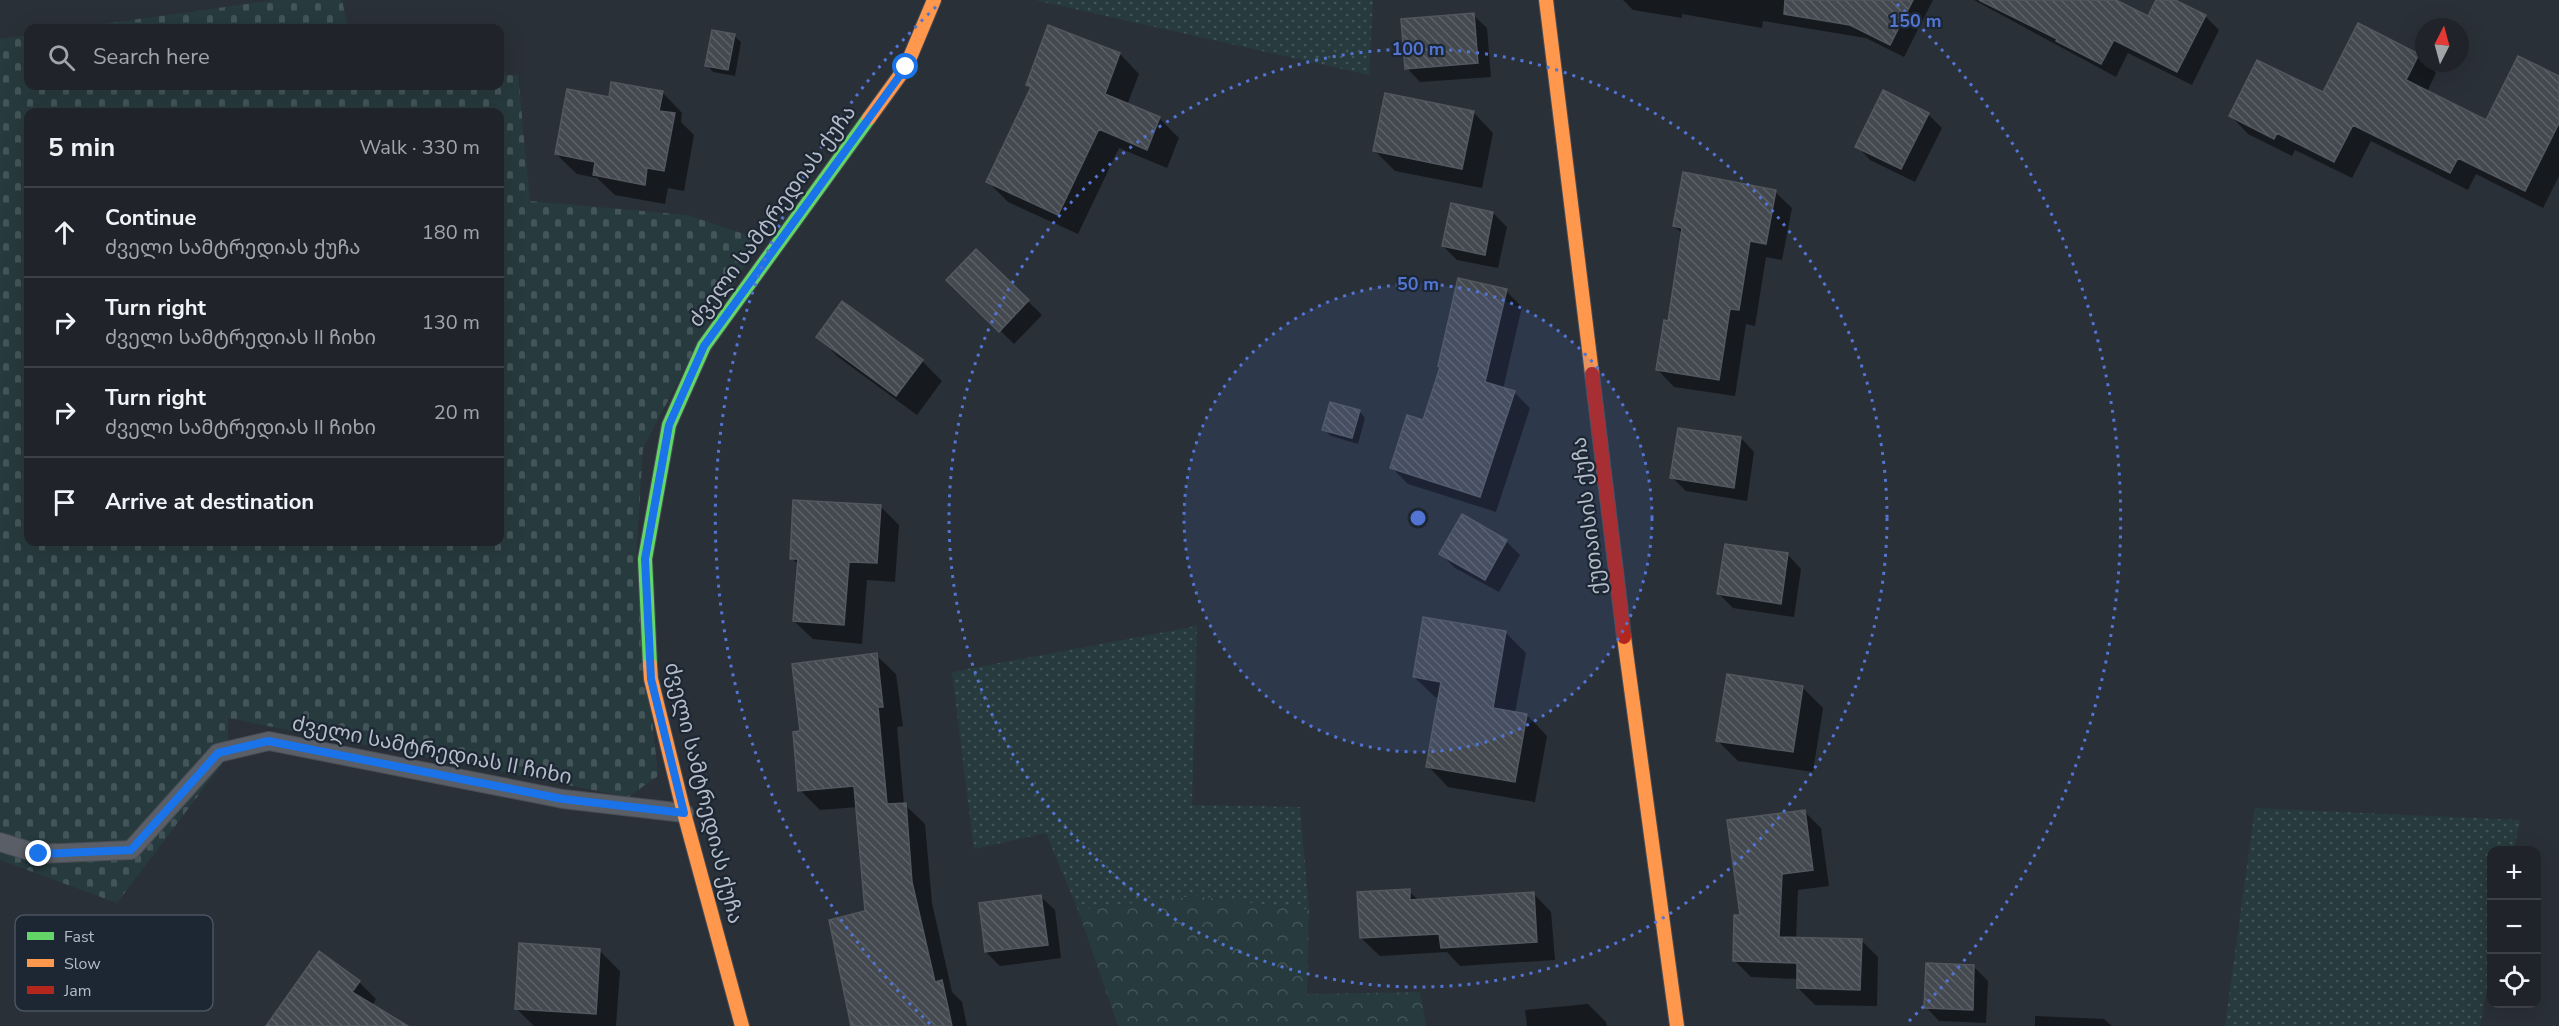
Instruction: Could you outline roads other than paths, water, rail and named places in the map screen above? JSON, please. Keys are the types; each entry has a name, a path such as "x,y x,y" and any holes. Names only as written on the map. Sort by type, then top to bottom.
{"street":[{"name":"ძველი სამტრედიას ქუჩა","path":"742,1026 684,813 651,679 645,559 669,425 704,346 906,67 934,0"},
{"name":"ქუთაისის ქუჩა","path":"1546,0 1636,736 1677,1026"}],"lane":[{"name":"ძველი სამტრედიას II ჩიხი","path":"0,842 39,854 131,850 218,753 268,741 563,799 684,813"}]}
